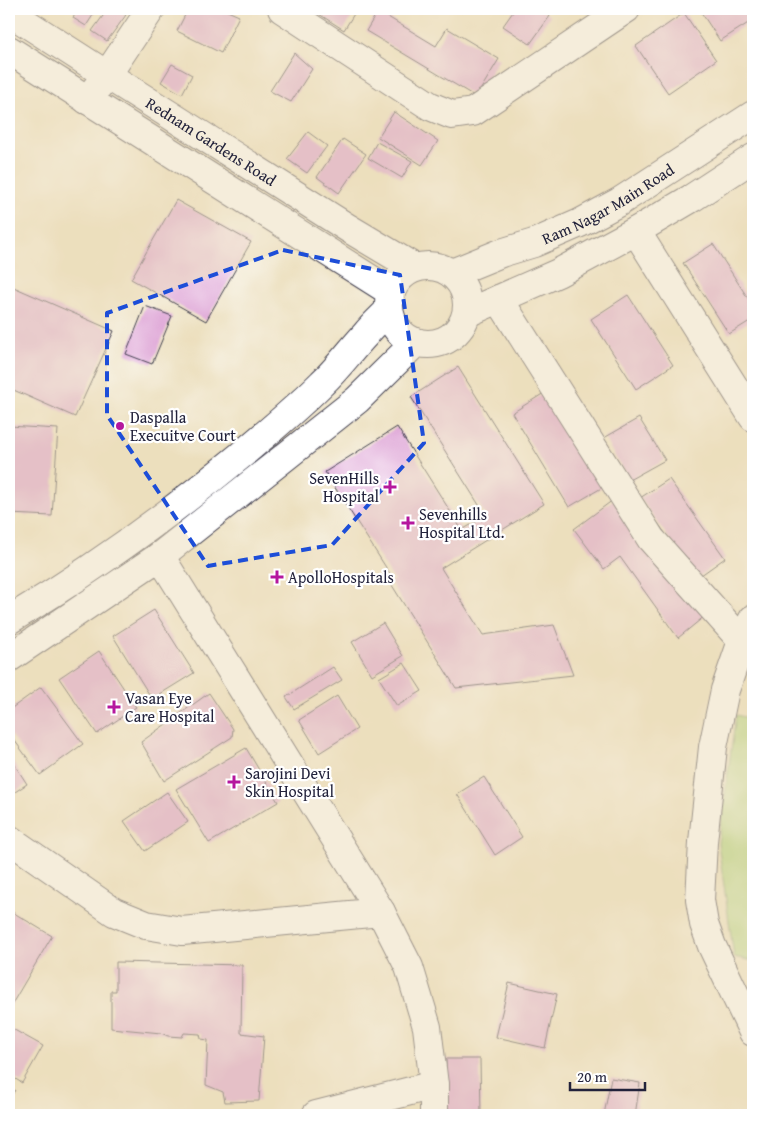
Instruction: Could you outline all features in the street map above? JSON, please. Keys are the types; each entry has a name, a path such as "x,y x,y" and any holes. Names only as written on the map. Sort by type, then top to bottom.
{"main road":[{"path":"87,100 107,75 151,9"},
{"path":"282,9 430,106 452,115 473,112 626,9"},
{"name":"Rednam Gardens Road","path":"9,12 414,268"},
{"name":"Rednam Gardens Road","path":"9,50 390,301"},
{"name":"Ram Nagar Main Road","path":"452,273 501,253 534,243 580,223 619,202 753,115"},
{"path":"468,312 558,273 636,231 692,198 753,158"},
{"path":"636,231 753,417"},
{"path":"9,620 100,563 217,475 277,425 323,383 365,334 390,301 400,277 414,268 434,266 452,273 462,284 468,298 468,312 461,328 448,339 433,344 416,342 403,335 394,324 390,301"},
{"path":"499,298 651,539 748,630 724,690 714,747 703,842 700,900 704,924 712,946 753,1032"},
{"path":"9,658 160,556 357,400 416,342"},
{"path":"160,556 381,912 409,967 427,1027 434,1085 434,1115"},
{"path":"9,840 114,912 146,925 182,931 381,912"},
{"path":"316,1115 434,1085"}],"highlighted area":[{"path":"283,250 400,275 424,443 332,545 208,566 107,415 107,313"}],"green space":[{"path":"736,715 753,719 753,961 734,957 718,843"}],"building":[{"path":"78,9 97,9 86,26 73,18"},
{"path":"108,9 117,9 126,15 107,41 92,31"},
{"path":"188,9 223,9 239,16 221,53 177,31"},
{"path":"311,9 357,9 344,30"},
{"path":"515,9 540,9 550,16 530,44 503,26"},
{"path":"699,9 751,9 753,20 720,41"},
{"path":"378,11 436,46 447,28 499,59 476,97 366,31"},
{"path":"684,13 716,60 668,93 636,46"},
{"path":"294,53 312,69 291,102 270,91"},
{"path":"172,64 192,75 182,94 161,82"},
{"path":"394,112 438,141 422,165 378,137"},
{"path":"308,132 327,146 307,173 287,159"},
{"path":"343,139 366,154 339,193 317,177"},
{"path":"377,142 412,161 402,178 368,158"},
{"path":"176,200 251,242 206,321 131,279"},
{"path":"713,244 753,306 753,319 729,334 683,263"},
{"path":"9,285 114,331 75,417 9,388"},
{"path":"628,295 673,365 636,389 591,319"},
{"path":"145,306 172,316 152,364 126,354"},
{"name":"Sevenhills Hospital Ltd.","path":"458,367 544,504 441,568 483,635 554,625 573,675 456,688 390,582 394,580 325,472 397,427 462,530 486,516 411,397"},
{"path":"552,388 610,483 569,507 512,413"},
{"path":"639,418 665,460 629,480 604,438"},
{"path":"9,426 58,429 52,516 9,514"},
{"path":"669,479 725,558 697,578 640,498"},
{"path":"617,497 706,615 678,638 620,557 604,569 574,529"},
{"path":"154,610 194,673 152,699 113,636"},
{"path":"383,623 403,656 372,675 352,642"},
{"path":"99,651 136,707 97,734 59,678"},
{"path":"404,663 422,691 397,706 379,678"},
{"path":"333,667 342,680 294,709 286,697"},
{"path":"41,687 83,744 40,775 9,733 9,710"},
{"path":"209,693 233,729 232,737 164,781 141,742"},
{"path":"337,696 357,729 319,753 299,720"},
{"path":"246,748 278,802 209,843 176,789"},
{"path":"9,756 27,784 9,796"},
{"path":"484,777 522,837 495,855 457,794"},
{"path":"167,792 188,822 145,851 124,821"},
{"path":"9,910 52,936 9,1009"},
{"path":"116,962 242,965 241,1033 264,1036 259,1101 225,1102 223,1092 206,1085 208,1040 201,1039 200,1034 184,1033 182,1037 111,1028 111,991 116,991"},
{"path":"509,983 557,994 545,1048 496,1037"},
{"path":"9,1027 43,1046 22,1083 9,1075"},
{"path":"446,1059 480,1059 481,1115 447,1115"},
{"path":"611,1078 640,1083 635,1115 604,1115"},
{"path":"9,1086 15,1090 9,1100"}],"place":[{"name":"Daspalla Execuitve Court","path":"120,426"},
{"name":"SevenHills Hospital","path":"390,487"},
{"name":"Sevenhills Hospital Ltd.","path":"408,523"},
{"name":"ApolloHospitals","path":"277,577"},
{"name":"Vasan Eye Care Hospital","path":"114,707"},
{"name":"Sarojini Devi Skin Hospital","path":"234,782"}]}
